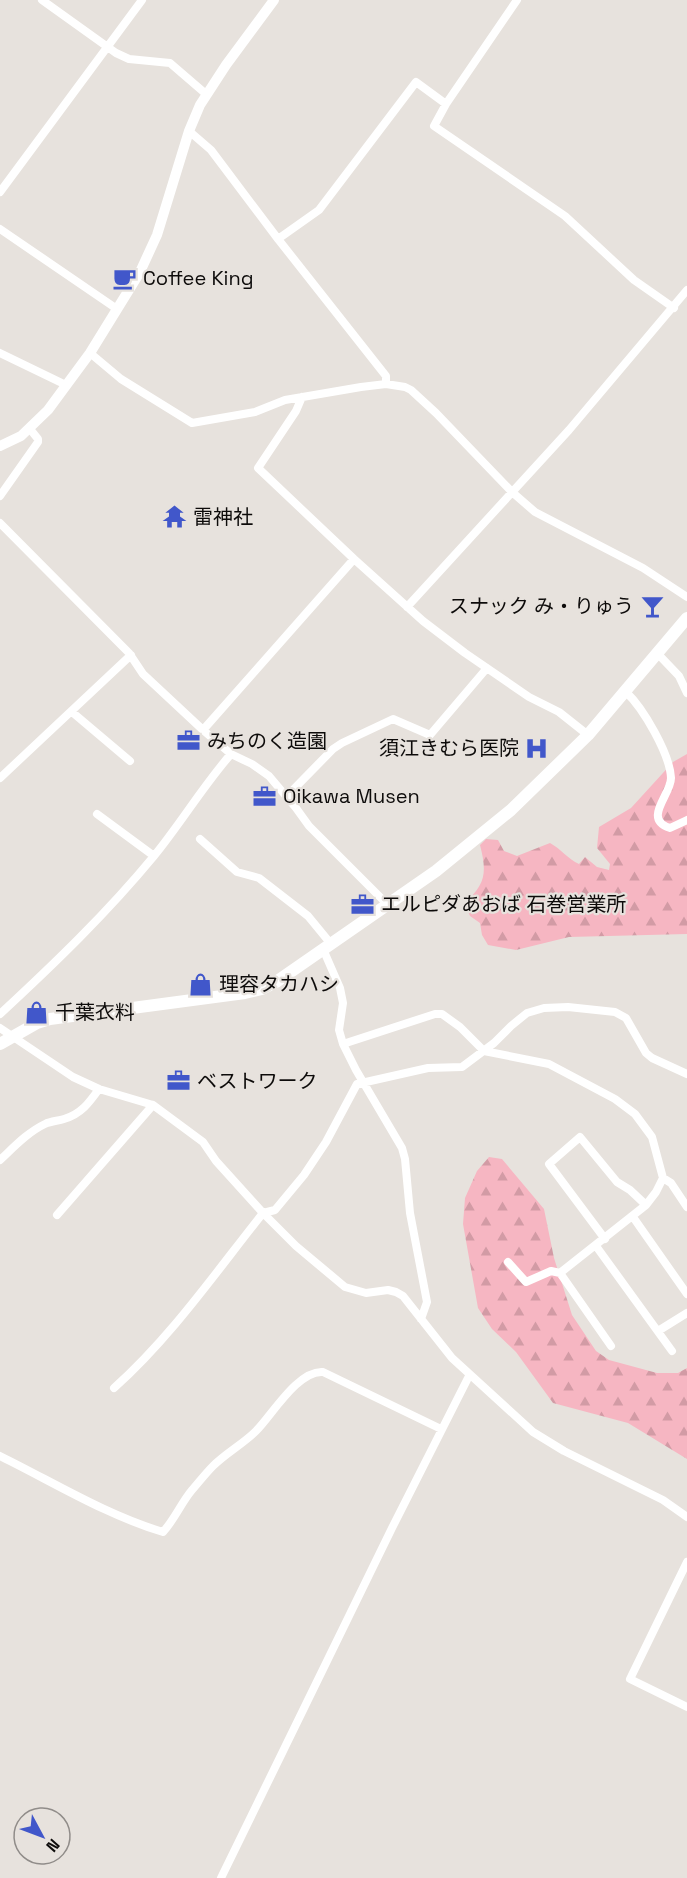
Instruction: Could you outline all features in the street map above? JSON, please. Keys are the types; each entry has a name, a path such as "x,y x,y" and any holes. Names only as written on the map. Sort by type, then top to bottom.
{"highway":[{"path":"6,1040 37,1023 50,1019 245,993 262,989 276,982 436,871 511,810 588,735 687,618"}],"main road":[{"path":"0,446 30,429 48,410 90,353 150,254 189,131 206,94 274,0"}],"street":[{"path":"42,0 107,47 129,59 170,63 206,94"},
{"path":"0,192 142,0"},
{"path":"517,0 446,104 434,126 565,216 634,280 674,308"},
{"path":"278,239 319,210 416,82 446,104"},
{"path":"189,131 212,150 278,239 386,376 387,384"},
{"path":"0,229 117,309"},
{"path":"407,607 569,430 687,290"},
{"path":"0,353 66,385"},
{"path":"90,353 127,383 192,423 255,412 285,400 361,387 387,384 411,390 444,420 512,492 535,512 643,568 687,597"},
{"path":"302,397 296,411 258,468 407,607 456,647 529,697 559,712 588,735"},
{"path":"0,496 38,442 30,429"},
{"path":"0,523 130,656 143,674 231,754 252,764 269,776 309,826 387,904"},
{"path":"203,730 354,559"},
{"path":"657,653 679,676 687,693"},
{"path":"0,778 130,656"},
{"path":"286,797 333,749 393,719 430,735 487,668"},
{"path":"626,692 647,718 670,770 670,787 658,809 658,818 663,825 670,828 687,820"},
{"path":"72,712 129,761"},
{"path":"0,1014 82,936 154,856 231,754"},
{"path":"97,814 154,856"},
{"path":"200,839 237,872 260,878 308,916 327,947 343,1003 339,1030 343,1044 402,1148 405,1159 410,1213 427,1302 421,1319"},
{"path":"114,1388 128,1376 181,1316 263,1213 275,1210 304,1175 326,1142 357,1084 428,1068 462,1066 484,1051 527,1013 544,1008 599,1009 615,1012 626,1018 646,1053 687,1074"},
{"path":"343,1044 435,1014 442,1014 460,1027 484,1051 549,1064 615,1099 634,1114 652,1137 663,1178 656,1192 633,1217 560,1273"},
{"path":"0,1028 6,1040 73,1077 99,1089 153,1105 203,1142 216,1161 263,1213 296,1246 345,1287 366,1293 388,1290 403,1296 437,1341 469,1376 545,1441 663,1500 687,1517"},
{"path":"0,1160 14,1146 47,1123 71,1117 80,1112 99,1089"},
{"path":"57,1215 153,1105"},
{"path":"605,1239 549,1164 580,1137 617,1182 630,1190 646,1205"},
{"path":"663,1178 671,1183 687,1207"},
{"path":"633,1217 687,1294"},
{"path":"596,1246 672,1351"},
{"path":"508,1262 526,1282 552,1271 560,1273 612,1346"},
{"path":"658,1331 687,1313"},
{"path":"0,1456 119,1516 163,1532 213,1465 255,1431 280,1400 316,1371 323,1372 441,1429"},
{"path":"221,1878 469,1376"},
{"path":"687,1562 630,1679 687,1707"}],"green space":[{"path":"687,754 687,934 569,937 516,950 488,945 482,935 480,923 470,916 464,903 481,884 484,863 480,845 486,839 498,840 504,851 517,856 550,843 579,864 585,857 597,867 609,870 610,864 597,848 599,827 631,808 673,762"},
{"path":"489,1157 502,1159 544,1209 554,1258 572,1315 596,1351 609,1360 657,1373 678,1373 687,1368 687,1459 628,1423 553,1403 516,1352 492,1329 478,1308 463,1224 465,1198 477,1171"}],"place":[{"name":"Coffee King","path":"125,278"},
{"name":"雷神社","path":"175,517"},
{"name":"スナック み・りゅう","path":"652,606"},
{"name":"みちのく造園","path":"189,741"},
{"name":"須江きむら医院","path":"537,748"},
{"name":"Oikawa Musen","path":"265,796"},
{"name":"エルピダあおば 石巻営業所","path":"363,904"},
{"name":"理容タカハシ","path":"201,984"},
{"name":"千葉衣料","path":"37,1012"},
{"name":"ベストワーク","path":"179,1081"}]}
